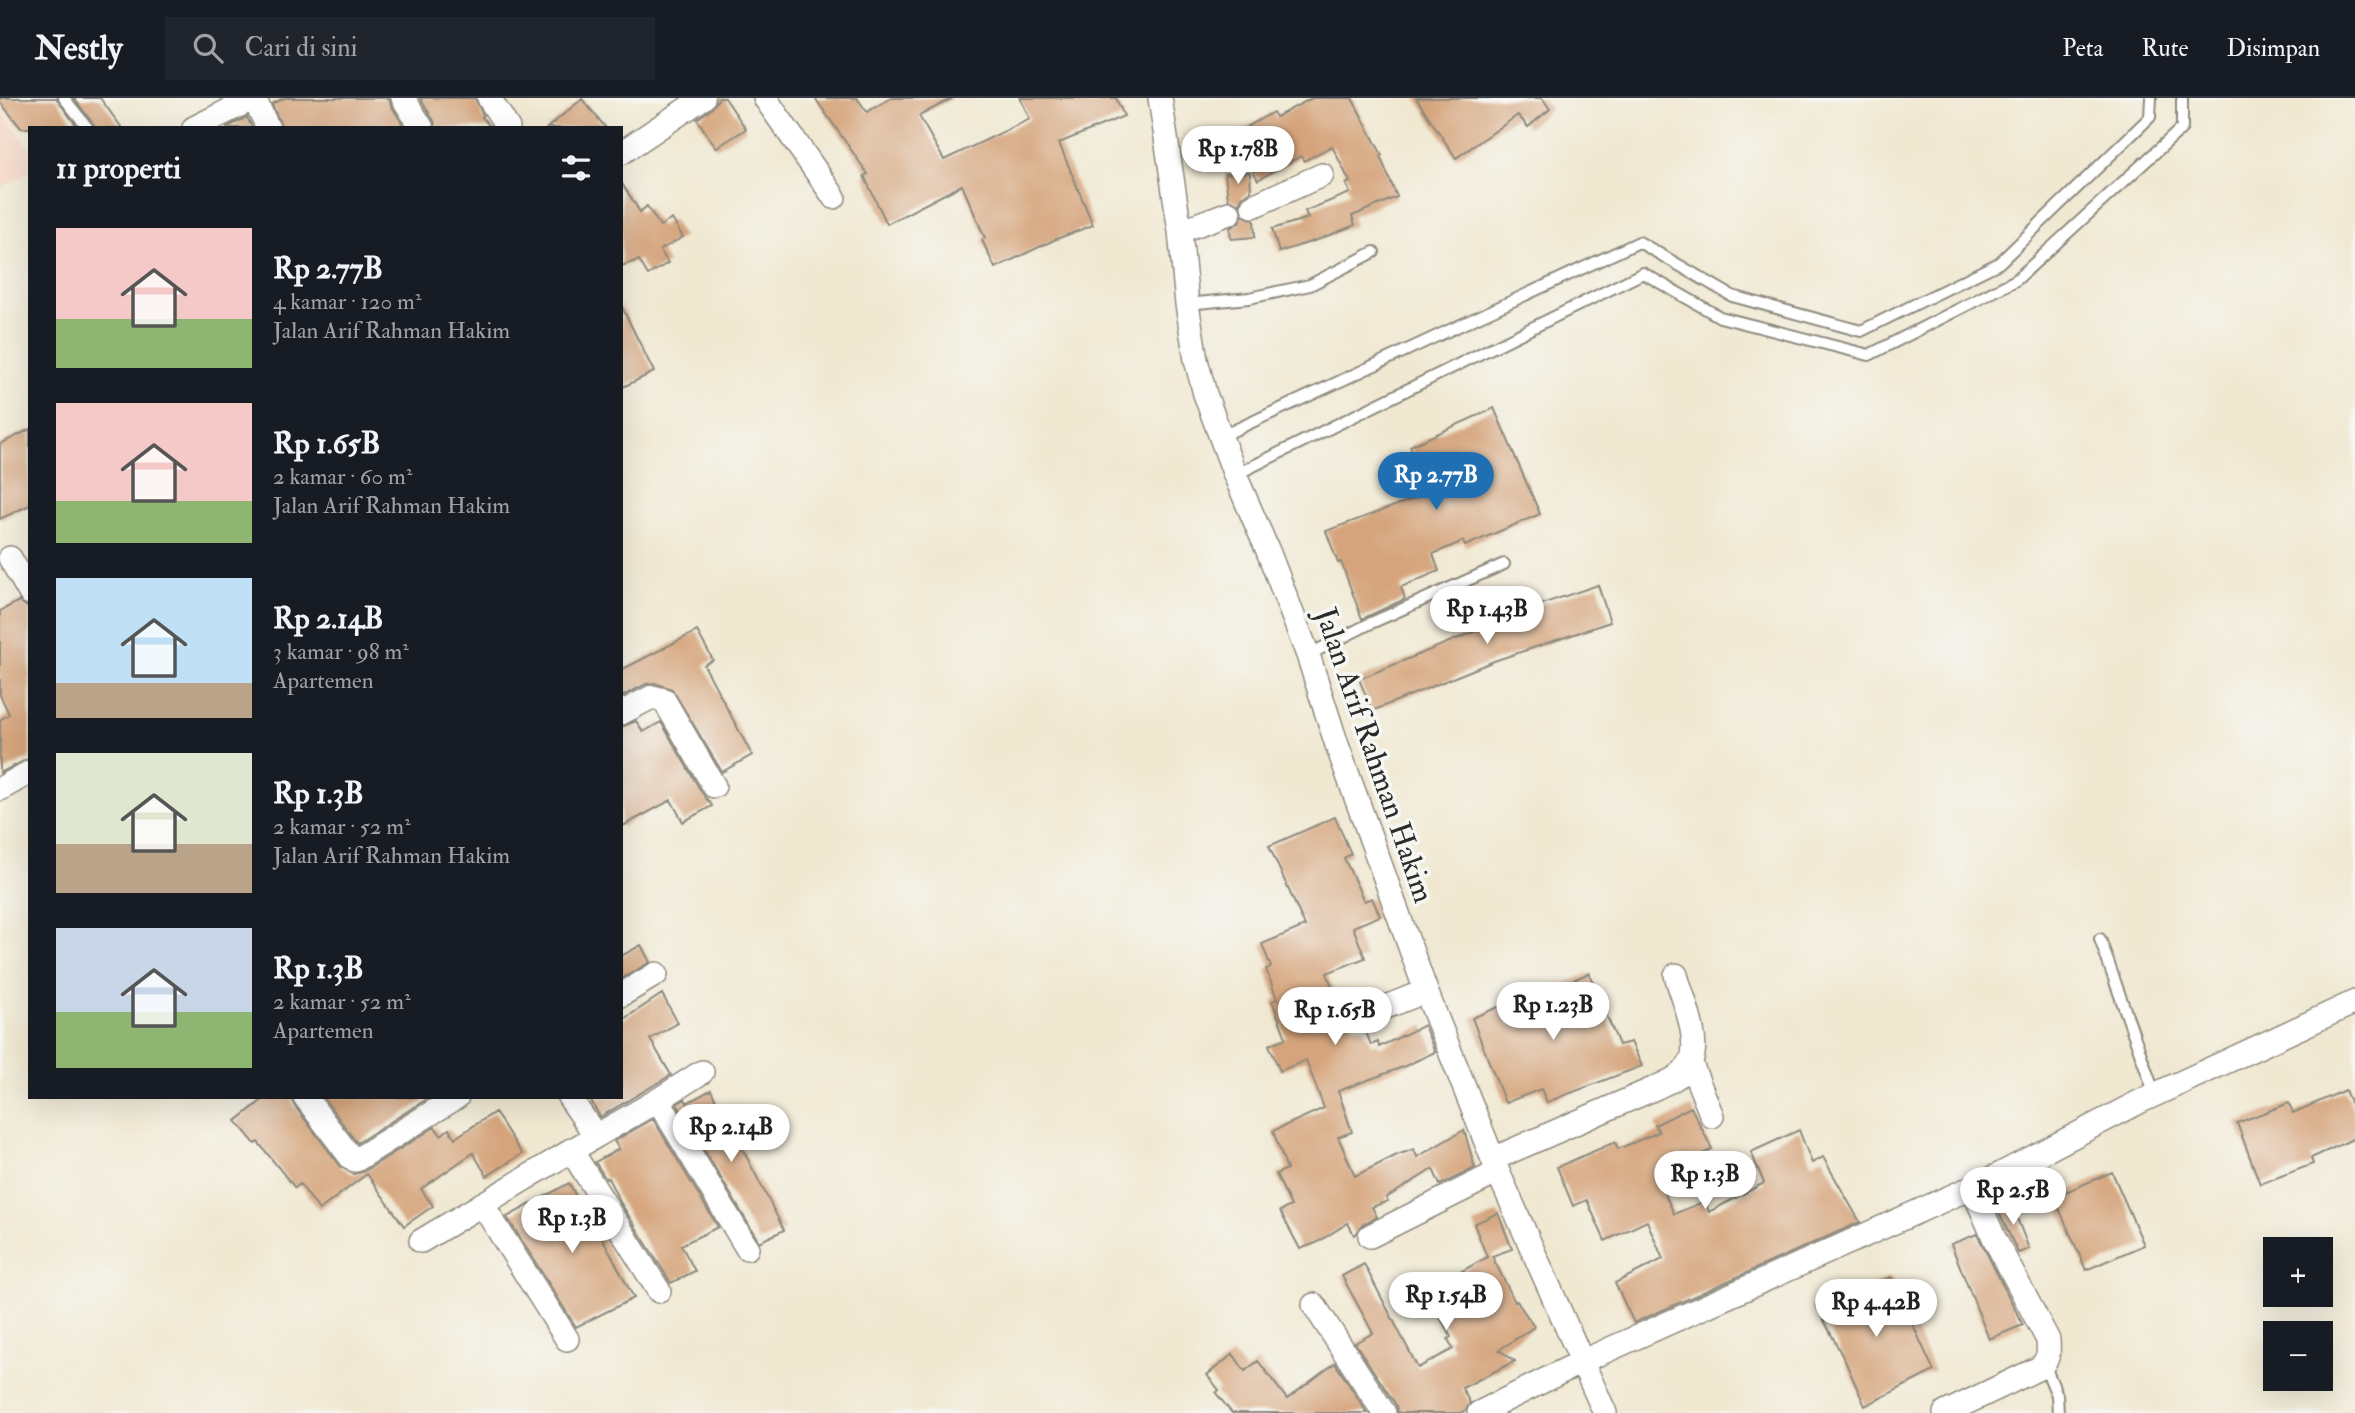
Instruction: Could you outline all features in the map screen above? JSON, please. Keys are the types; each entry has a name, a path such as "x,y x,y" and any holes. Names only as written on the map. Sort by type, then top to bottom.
{"street":[{"path":"198,126 254,98 267,126"},
{"path":"403,98 421,126"},
{"path":"489,98 507,126"},
{"path":"623,152 703,98"},
{"path":"765,98 834,197"},
{"name":"Jalan Arif Rahman Hakim","path":"1160,98 1180,231 1187,304 1202,383 1220,438 1308,655 1337,745 1426,991 1495,1165 1605,1413"},
{"path":"1252,206 1322,175"},
{"path":"1180,231 1229,213"},
{"path":"13,557 28,589"},
{"path":"623,712 652,698 664,700 714,786"},
{"path":"0,789 28,773"},
{"path":"623,994 656,974"},
{"path":"1676,975 1693,1034 1691,1064 1712,1116"},
{"path":"1363,1016 1426,991"},
{"path":"1479,1413 1581,1362 1972,1187 2155,1095 2355,1002"},
{"path":"1370,1236 1495,1165 1678,1077 1691,1064"},
{"path":"421,1241 702,1072"},
{"path":"307,1099 352,1159 356,1160 454,1099"},
{"path":"570,1099 596,1136"},
{"path":"658,1100 747,1248"},
{"path":"571,1150 659,1291"},
{"path":"1945,1413 2044,1364 2048,1357 2048,1340 1995,1240 1972,1187"},
{"path":"482,1204 567,1339"},
{"path":"1314,1305 1384,1413"}],"lane":[{"path":"64,98 86,126"},
{"path":"1220,438 1639,242 1732,296 1861,331 1999,263 2150,117 2151,98"},
{"path":"1235,475 1643,273 1720,317 1869,355 2016,281 2182,128 2182,98"},
{"path":"1187,304 1249,298 1310,285 1374,252"},
{"path":"1308,655 1371,623 1504,564"},
{"path":"2100,939 2155,1095"},
{"path":"2044,1364 2057,1395 2058,1413"}],"shaded area":[{"path":"0,108 28,147 28,173 0,189"}],"building":[{"path":"0,98 56,98 77,126 21,128 0,102"},
{"path":"74,98 100,98 121,126 95,126"},
{"path":"284,98 389,98 404,126 281,126 272,104"},
{"path":"420,98 475,98 482,117 489,126 435,126"},
{"path":"719,98 725,98 746,129 716,148 697,119 711,109"},
{"path":"815,98 857,98 867,112 891,98 953,98 919,116 944,160 1030,119 1020,98 1116,98 1124,116 1059,143 1093,225 995,268 962,185 887,224 864,176 868,174"},
{"path":"1312,98 1352,98 1382,155 1380,156 1397,197 1352,216 1355,225 1279,252 1272,229 1308,218 1305,211 1350,193 1346,184 1350,182 1332,146 1304,161 1301,156 1258,180 1233,135 1273,112 1276,117"},
{"path":"1416,98 1542,98 1550,109 1528,127 1518,115 1456,158"},
{"path":"582,99 604,126 549,126"},
{"path":"247,117 251,126 230,126"},
{"path":"1250,172 1251,191 1242,197 1239,204 1228,199 1225,174"},
{"path":"623,185 640,212 647,206 660,226 672,219 683,237 660,250 668,263 648,275 639,260 623,265"},
{"path":"1243,215 1254,220 1255,237 1231,239 1230,228 1239,222"},
{"path":"623,309 654,372 623,387"},
{"path":"1494,408 1540,514 1465,546 1463,541 1433,554 1439,571 1401,587 1405,599 1362,619 1341,562 1338,563 1326,531 1430,493 1410,446"},
{"path":"28,430 28,506 0,519 0,444"},
{"path":"1598,585 1610,622 1494,661 1372,711 1359,679 1481,629 1480,625"},
{"path":"19,601 28,608 28,759 0,773 0,720 9,714 0,695 0,611"},
{"path":"697,631 713,660 704,665 752,755 722,772 672,689 655,683 646,684 623,696 623,669"},
{"path":"636,721 643,732 661,722 712,806 683,822 671,800 623,826 623,726"},
{"path":"1335,817 1351,854 1344,858 1364,901 1372,898 1380,916 1353,927 1365,958 1327,973 1342,1014 1350,1011 1350,1020 1354,1026 1365,1029 1371,1045 1378,1042 1379,1047 1424,1025 1435,1052 1338,1091 1352,1132 1338,1137 1355,1176 1414,1149 1417,1157 1464,1130 1475,1168 1440,1185 1433,1169 1386,1198 1388,1201 1372,1207 1377,1217 1363,1224 1354,1235 1348,1223 1316,1243 1300,1249 1280,1211 1291,1206 1276,1174 1287,1169 1273,1131 1324,1108 1306,1060 1280,1071 1269,1045 1286,1038 1272,1001 1277,999 1266,969 1271,967 1262,944 1305,926 1269,846"},
{"path":"641,945 650,962 623,978 623,955"},
{"path":"1589,973 1619,1045 1631,1042 1642,1066 1547,1102 1541,1089 1505,1103 1472,1018 1553,984 1555,988"},
{"path":"662,994 678,1023 650,1039 671,1075 600,1117 590,1099 623,1099 623,1020"},
{"path":"711,1090 739,1149 742,1148 784,1230 759,1242 677,1104 685,1099 687,1103"},
{"path":"2345,1090 2355,1114 2355,1138 2311,1158 2313,1164 2260,1184 2237,1123 2289,1103 2293,1113"},
{"path":"264,1099 292,1099 341,1167 353,1174 363,1172 435,1127 441,1135 449,1129 455,1138 495,1112 522,1154 487,1176 473,1153 421,1189 433,1206 404,1226 367,1174 319,1210 300,1184 295,1188 258,1142 255,1144 236,1121"},
{"path":"324,1099 427,1099 357,1143"},
{"path":"1691,1107 1712,1149 1657,1177 1674,1214 1705,1201 1709,1212 1764,1183 1751,1152 1799,1130 1812,1163 1823,1157 1860,1222 1634,1323 1615,1283 1663,1259 1647,1221 1605,1241 1587,1200 1573,1206 1557,1167 1615,1142 1618,1149 1659,1132 1655,1125"},
{"path":"653,1119 718,1227 681,1245 695,1271 671,1283 608,1178 606,1179 595,1162 619,1149 614,1141"},
{"path":"2112,1172 2144,1245 2086,1270 2054,1197"},
{"path":"569,1183 583,1209 586,1207 634,1298 576,1327 507,1217"},
{"path":"2011,1203 2029,1249 2018,1253 1997,1208"},
{"path":"1498,1213 1512,1249 1492,1256 1515,1302 1517,1301 1534,1327 1499,1350 1515,1361 1462,1388 1470,1403 1466,1410 1460,1413 1398,1413 1396,1405 1355,1343 1373,1333 1342,1276 1364,1264 1418,1368 1453,1349 1448,1339 1451,1337 1426,1291 1487,1257 1474,1224"},
{"path":"1977,1234 2023,1325 1989,1339 1951,1244"},
{"path":"1891,1277 1934,1371 1865,1406 1816,1305 1851,1287 1854,1294"},
{"path":"1233,1354 1245,1371 1258,1361 1287,1399 1335,1363 1367,1413 1232,1413 1216,1393 1219,1390 1207,1375"}]}
